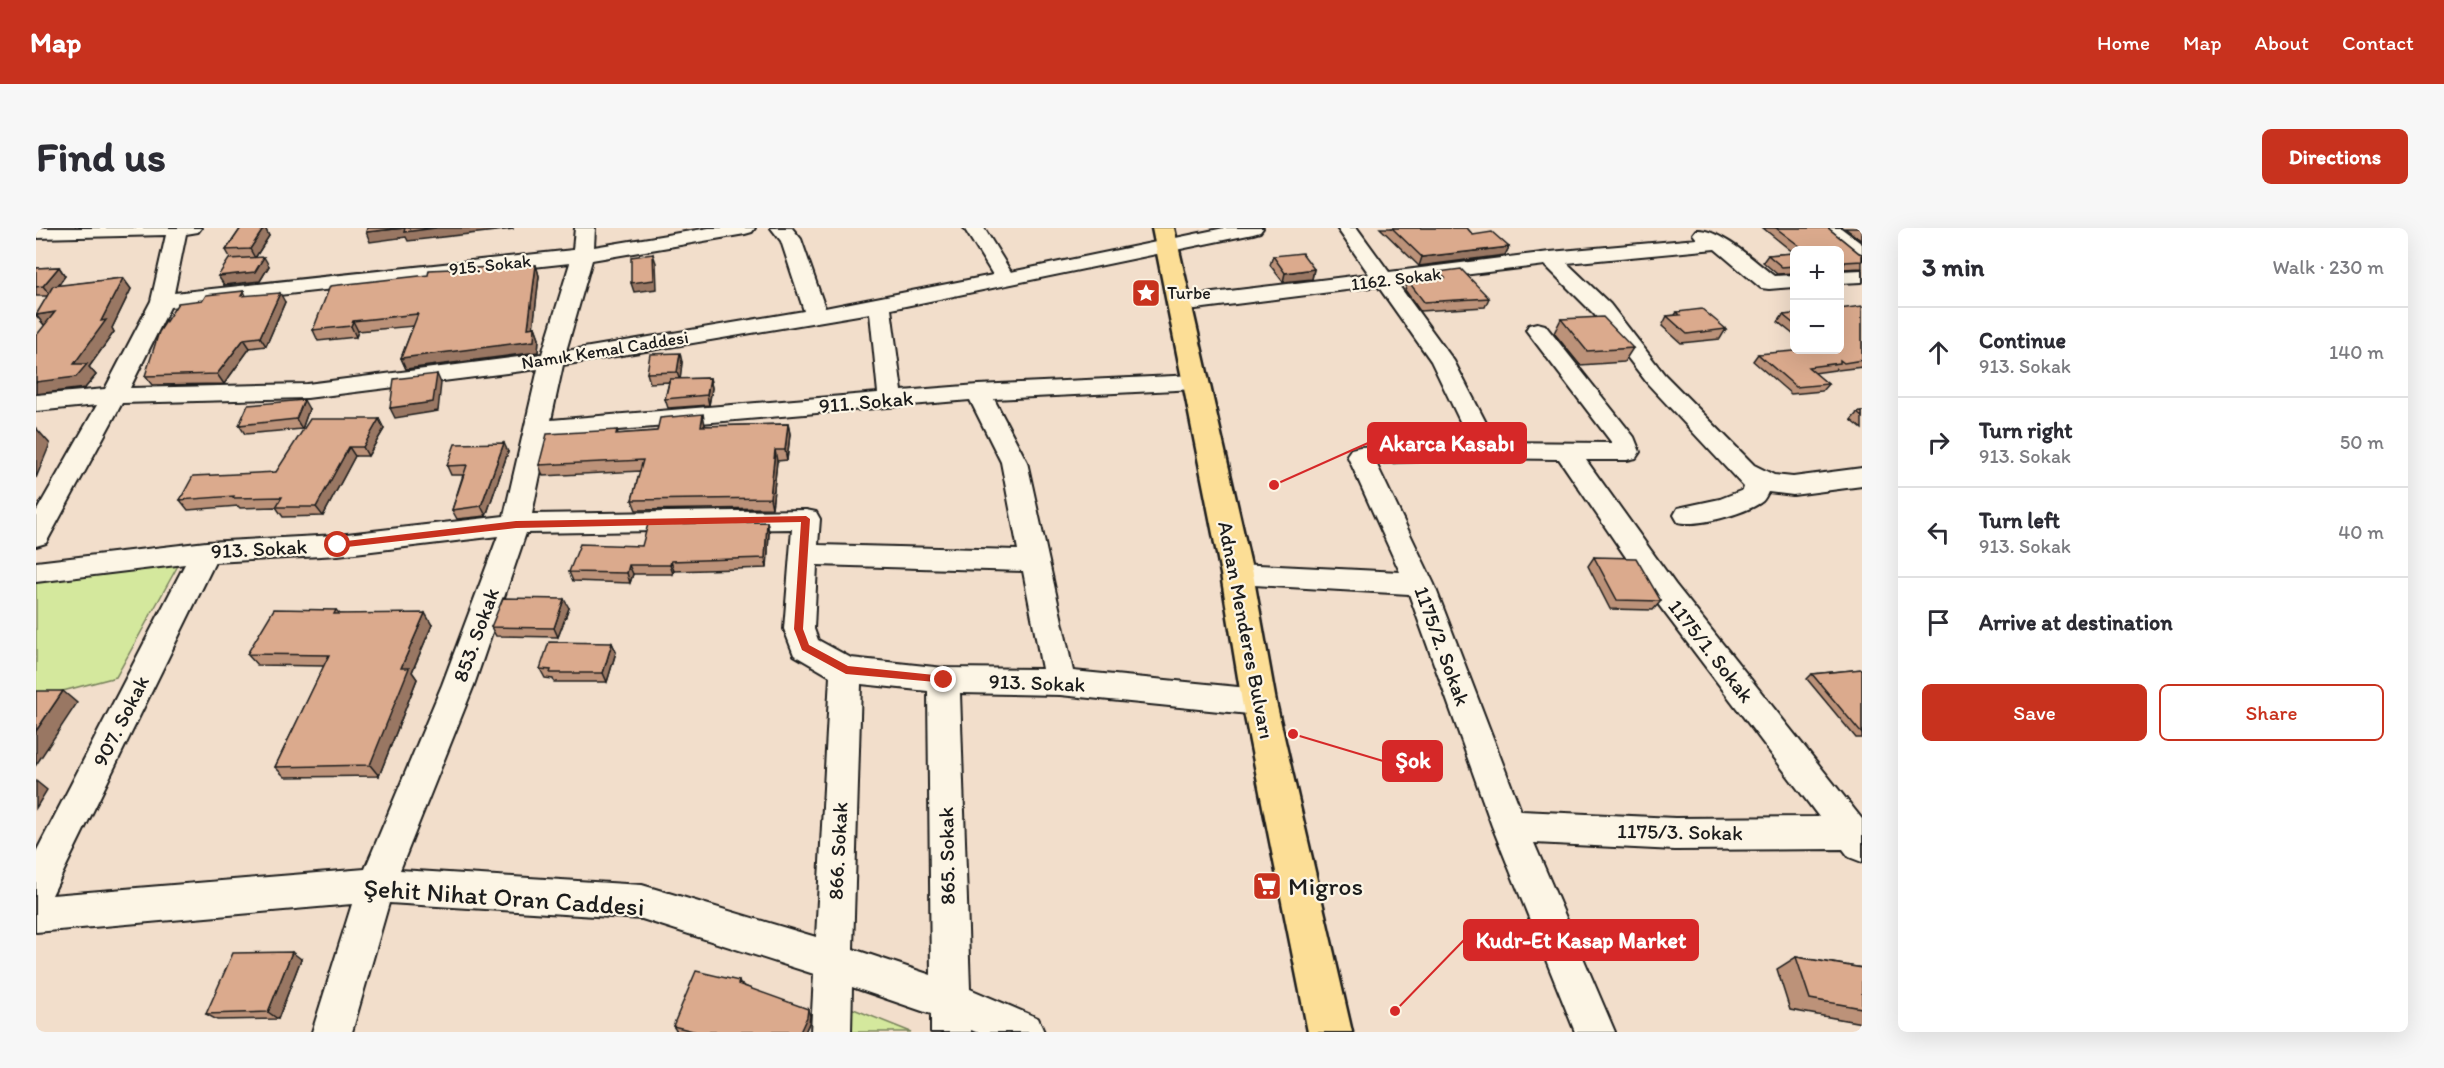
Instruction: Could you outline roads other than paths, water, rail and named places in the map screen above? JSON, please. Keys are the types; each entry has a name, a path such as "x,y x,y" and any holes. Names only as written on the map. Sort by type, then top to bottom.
{"main road":[{"name":"Adnan Menderes Bulvarı","path":"1165,237 1237,574 1259,702 1330,1032"}],"street":[{"name":"915. Sokak","path":"162,301 584,241 745,228"},
{"path":"781,228 791,239 816,315"},
{"path":"974,228 1006,280"},
{"name":"Namık Kemal Caddesi","path":"36,403 114,396 307,391 552,360 880,305 1006,280 1165,237 1253,228"},
{"path":"1347,228 1383,281 1443,361 1487,450"},
{"path":"1693,228 1720,243 1769,283 1790,281"},
{"path":"1829,228 1862,254"},
{"path":"36,232 182,229 162,301 114,396 36,536"},
{"name":"853. Sokak","path":"332,1032 376,885 458,685 516,524 552,360 584,241"},
{"name":"1162. Sokak","path":"1180,304 1383,281 1550,258 1720,243"},
{"path":"1550,258 1602,309 1606,318 1656,379 1758,486 1753,496 1726,507 1688,515"},
{"path":"1844,278 1862,276"},
{"path":"880,305 891,400"},
{"name":"1175/2. Sokak","path":"1537,330 1625,443 1627,452 1487,450 1360,455 1420,584 1509,825 1595,1032"},
{"name":"911. Sokak","path":"537,429 978,392 1196,382"},
{"path":"978,392 1014,462 1060,682"},
{"name":"1175/1. Sokak","path":"1567,452 1665,592 1857,839"},
{"path":"1745,471 1768,483 1793,486 1862,477"},
{"name":"913. Sokak","path":"36,572 206,552 338,545 516,524 806,519 799,629 805,647 846,670 944,680 1060,682 1259,702"},
{"name":"907. Sokak","path":"36,889 206,552"},
{"path":"805,555 1036,561"},
{"path":"1237,574 1420,584"},
{"name":"866. Sokak","path":"831,1032 846,670"},
{"name":"865. Sokak","path":"944,680 951,1016"},
{"name":"1175/3. Sokak","path":"1509,825 1675,834 1857,839"},
{"name":"Şehit Nihat Oran Caddesi","path":"36,914 376,885 642,902 833,961 951,1016 1024,1032"}],"place":[{"name":"Turbe","path":"1146,293"},
{"name":"Akarca Kasabı","path":"1274,485"},
{"name":"Şok","path":"1293,734"},
{"name":"Migros","path":"1267,886"},
{"name":"Kudr-Et Kasap Market","path":"1395,1011"}]}
